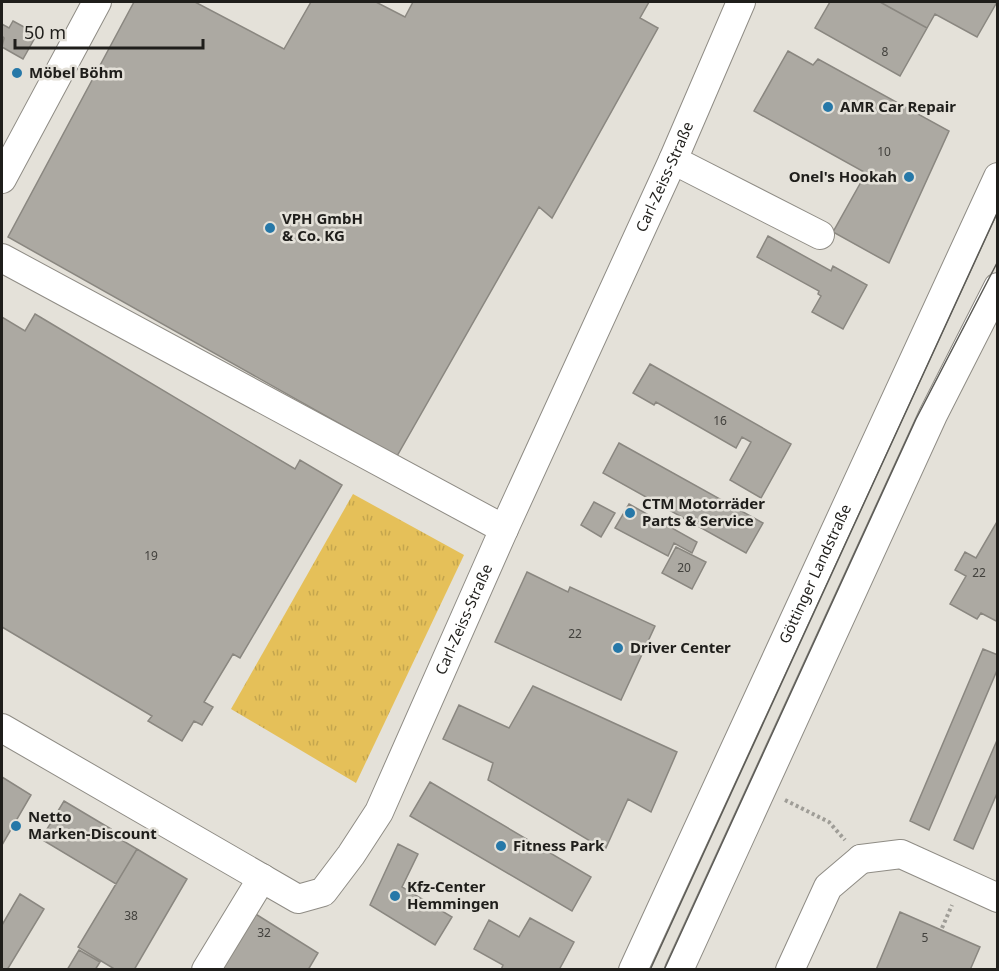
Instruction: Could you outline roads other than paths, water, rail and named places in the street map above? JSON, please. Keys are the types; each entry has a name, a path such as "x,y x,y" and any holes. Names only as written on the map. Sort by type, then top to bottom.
{"street":[{"path":"2,179 97,2"},
{"name":"Carl-Zeiss-Straße","path":"2,728 298,899 322,892 351,855 379,812 504,529 673,160 741,2"},
{"path":"673,160 819,235"},
{"name":"Göttinger Landstraße","path":"633,969 998,177"},
{"path":"2,258 504,529"},
{"path":"679,969 933,415 998,287"},
{"path":"801,964 828,887 861,859 901,854 998,898"},
{"path":"206,969 262,878"}],"tram line":[{"path":"650,970 998,211"},
{"path":"664,970 916,419 998,261"}],"place":[{"name":"Möbel Böhm","path":"17,73"},
{"name":"AMR Car Repair","path":"828,107"},
{"name":"Onel's Hookah","path":"909,177"},
{"name":"VPH GmbH & Co. KG","path":"270,228"},
{"name":"CTM Motorräder Parts & Service","path":"630,513"},
{"name":"Driver Center","path":"618,648"},
{"name":"Netto Marken-Discount","path":"16,826"},
{"name":"Fitness Park","path":"501,846"},
{"name":"Kfz-Center Hemmingen","path":"395,896"}]}
